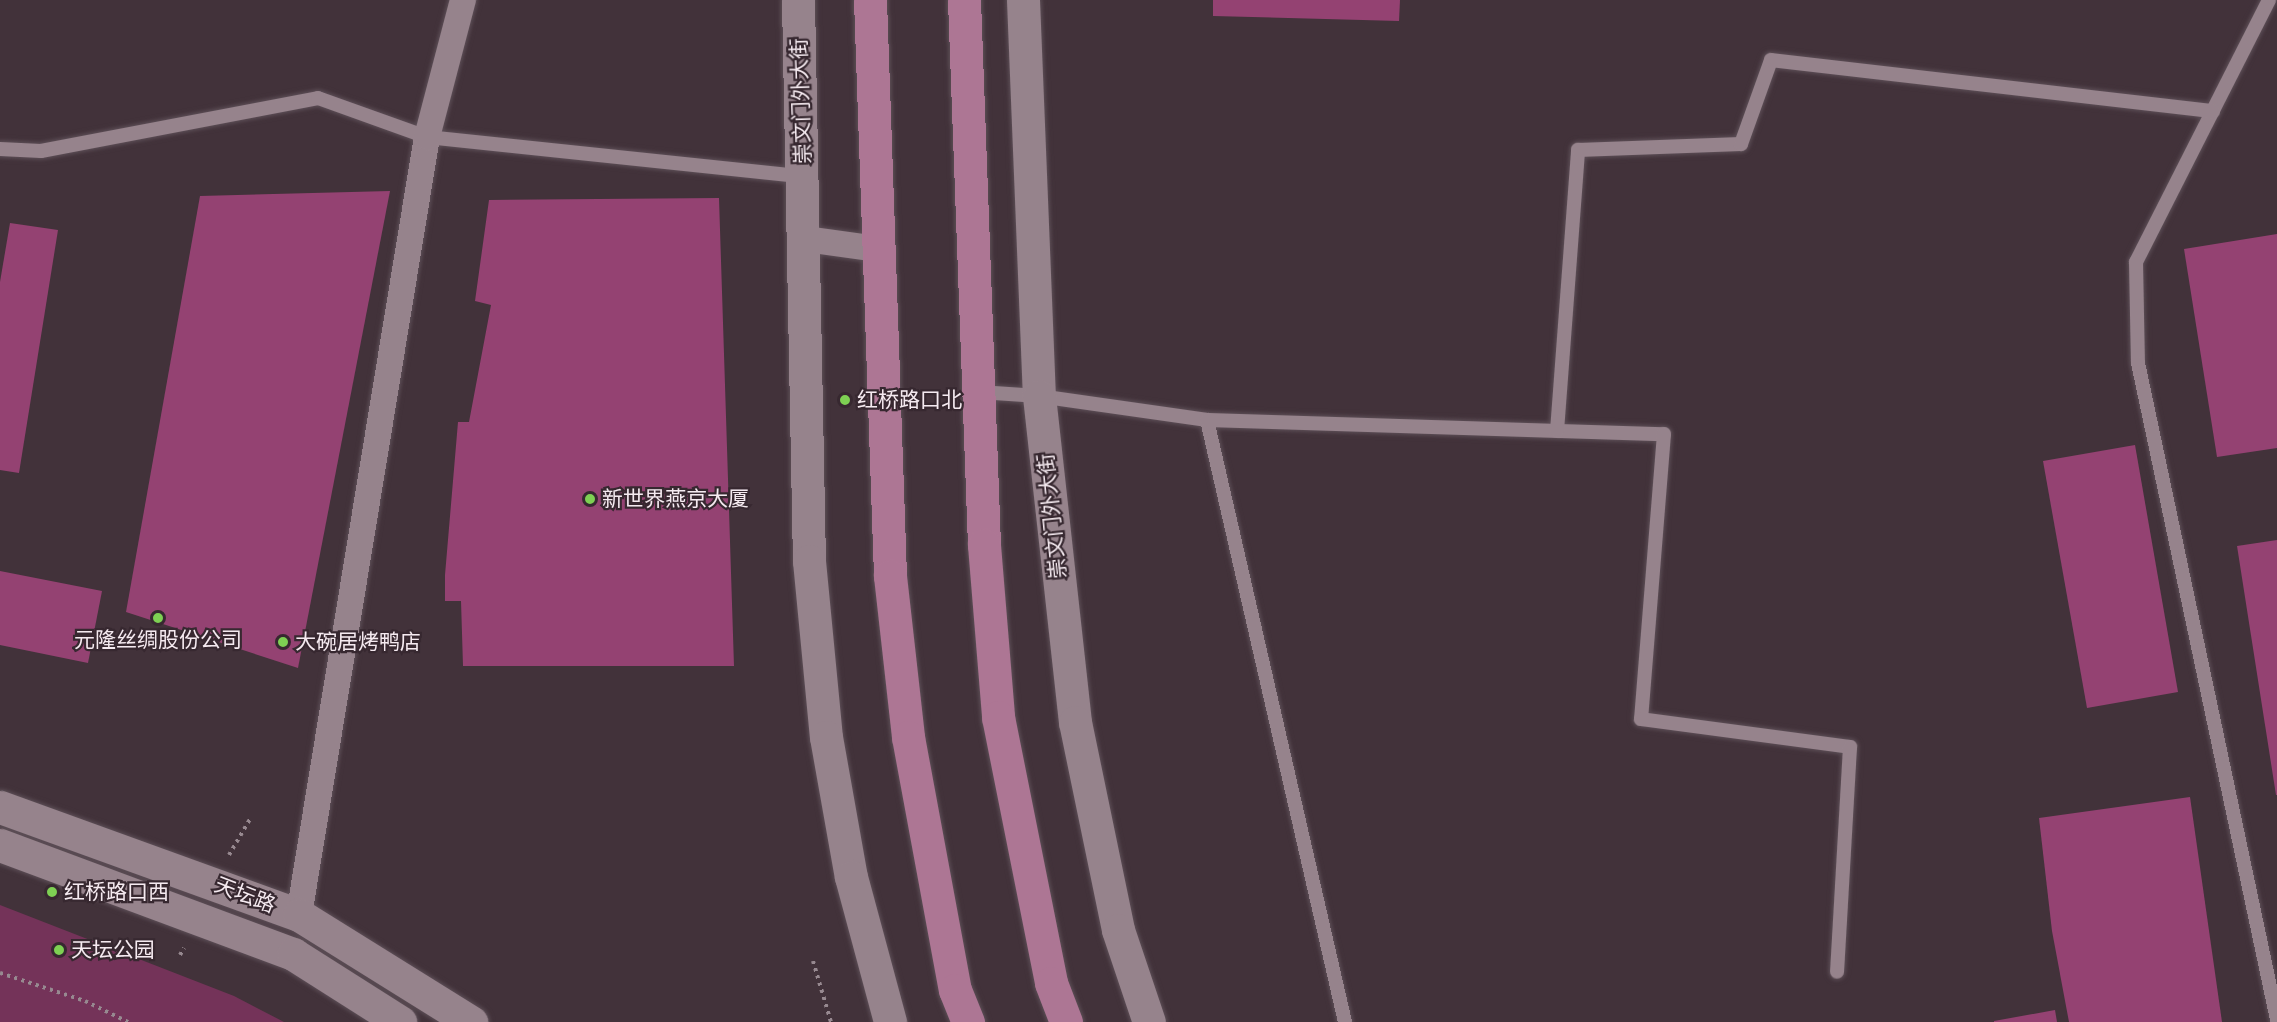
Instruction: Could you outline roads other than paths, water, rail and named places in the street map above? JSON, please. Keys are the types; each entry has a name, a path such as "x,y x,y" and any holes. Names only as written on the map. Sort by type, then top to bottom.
{"main road":[{"path":"870,0 890,576 908,737 955,990 968,1022"},
{"path":"964,0 984,545 998,717 1051,983 1066,1022"},
{"path":"946,1022 955,990"}],"street":[{"path":"298,915 428,137 463,0"},
{"name":"崇文门外大街","path":"798,0 805,239 809,561 826,737 851,878 890,1022"},
{"name":"崇文门外大街","path":"1023,0 1039,396 1075,723 1118,930 1149,1022"},
{"path":"805,239 878,249"},
{"name":"天坛路","path":"0,807 298,915 471,1022"},
{"name":"天坛路","path":"0,845 293,954 400,1022"}],"lane":[{"path":"2269,0 2136,262 2138,363 2277,1020"},
{"path":"1557,431 1578,150 1741,144 1771,60 2213,111"},
{"path":"0,149 41,151 318,98 428,137 803,176"},
{"path":"980,392 1039,396 1207,420 1664,434 1641,718 1850,747 1837,972"},
{"path":"1207,420 1345,1022"}],"place":[{"name":"红桥路口北","path":"845,400"},
{"name":"新世界燕京大厦","path":"590,499"},
{"name":"元隆丝绸股份公司","path":"158,618"},
{"name":"大碗居烤鸭店","path":"283,642"},
{"name":"红桥路口西","path":"52,892"},
{"name":"天坛公园","path":"59,950"}]}
